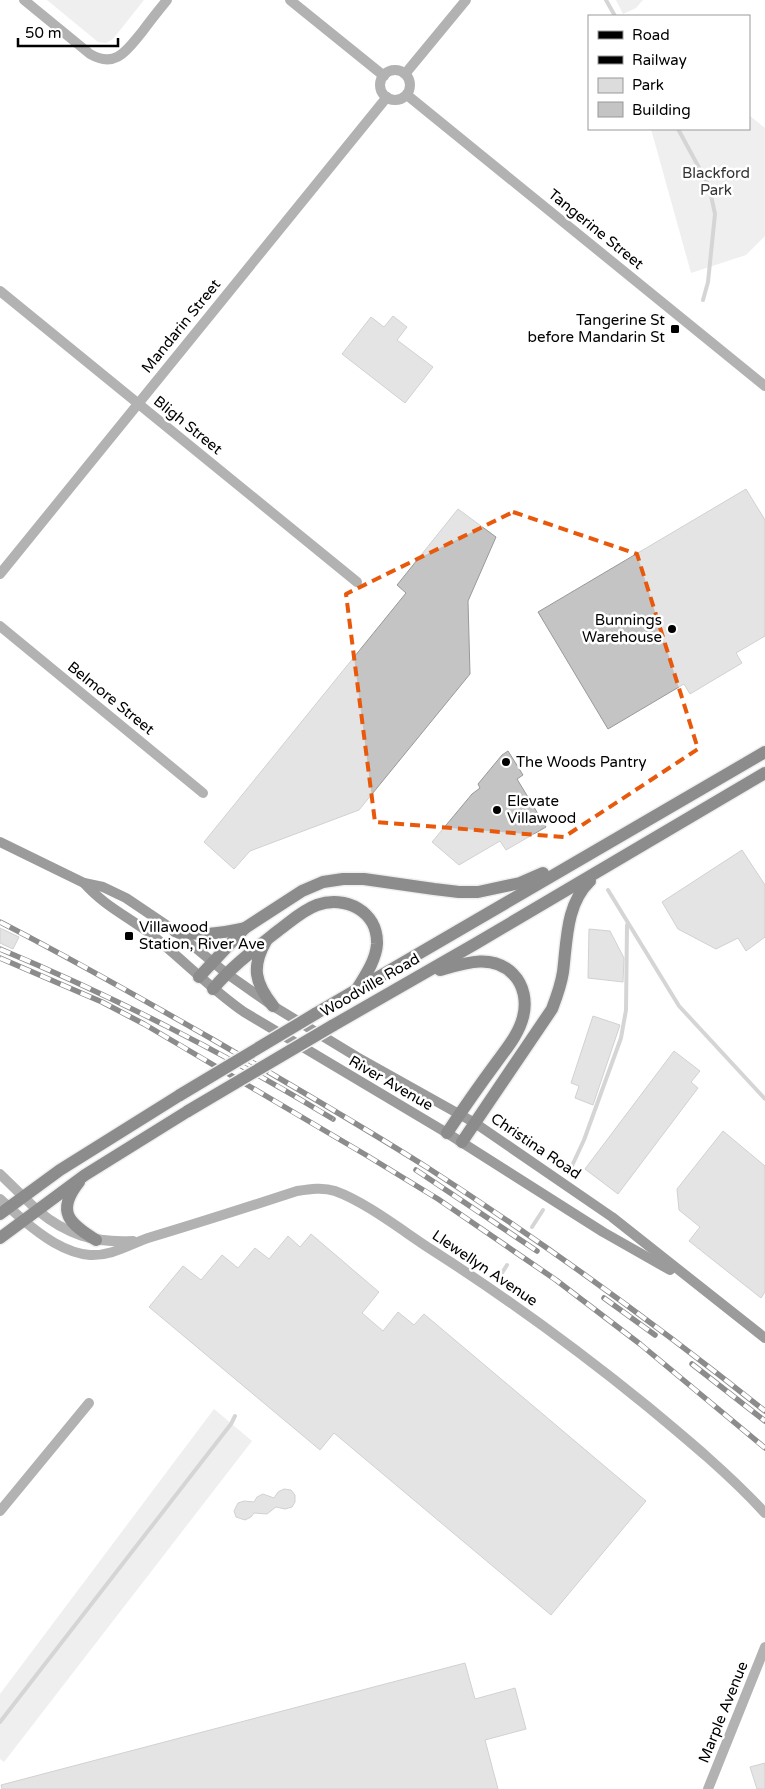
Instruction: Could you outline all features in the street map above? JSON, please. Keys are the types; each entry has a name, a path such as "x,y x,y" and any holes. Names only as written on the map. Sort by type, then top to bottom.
{"main road":[{"name":"Woodville Road","path":"3,1207 23,1197 60,1170 180,1095 315,1014 765,752"},
{"name":"Woodville Road","path":"0,1238 85,1175 188,1111 765,774"},
{"name":"River Avenue","path":"0,842 84,883 113,891 175,931 226,973 272,1006"},
{"path":"199,977 244,928 302,891 323,882 343,879 364,879 442,890 478,892 520,883 581,858"},
{"path":"462,1142 552,1009 558,993 572,912 582,888 600,870"},
{"name":"River Avenue","path":"84,883 96,897 151,934 213,989 261,1023 462,1142 603,1232 698,1286"},
{"path":"213,989 226,973 306,910 330,901 342,901 354,905 371,921 376,932 377,944 374,956 357,990"},
{"path":"175,931 195,934 216,934 244,928"},
{"path":"267,939 257,960 257,977 260,988 272,1006"},
{"path":"416,978 456,965 486,961 510,970 519,981 523,992 523,1017 519,1028 447,1133"},
{"name":"Christina Road","path":"272,1006 357,1057 475,1123 612,1217 765,1338"},
{"path":"85,1175 70,1196 67,1208 68,1216 75,1226 96,1240"}],"street":[{"path":"24,0 90,54 110,60 127,50 166,0"},
{"path":"290,0 384,76"},
{"path":"405,74 466,0"},
{"path":"394,70 405,74 410,80 407,95 399,100 387,98 380,88 380,83 384,76 394,70"},
{"name":"Tangerine Street","path":"407,95 765,386"},
{"name":"Mandarin Street","path":"0,574 387,98"},
{"name":"Bligh Street","path":"0,291 357,582"},
{"name":"Belmore Street","path":"0,626 203,793"},
{"name":"Llewellyn Avenue","path":"0,1174 36,1210 70,1233 96,1240 140,1241"},
{"name":"Llewellyn Avenue","path":"3,1207 48,1239 76,1253 90,1255 114,1253 140,1241 297,1191 333,1190 346,1196 487,1285 556,1335 677,1431 765,1513"},
{"path":"0,1510 89,1403"},
{"name":"Marple Avenue","path":"708,1789 765,1647"}],"highlighted area":[{"path":"513,512 637,554 698,749 564,837 375,822 346,594"}],"green space":[{"path":"47,0 144,0 113,39 106,43 98,42"},
{"path":"616,0 643,0 636,8 623,14"},
{"name":"Blackford Park","path":"750,116 765,128 765,236 746,255 691,273 651,130 750,130"},
{"path":"214,1409 252,1441 4,1762 0,1759 0,1694"}],"building":[{"path":"393,316 407,327 397,340 433,367 405,403 342,354 371,317 384,327"},
{"path":"746,489 765,520 765,636 736,653 742,663 690,694 684,684 608,729 538,612"},
{"path":"458,509 496,537 468,601 470,674 359,810 250,851 234,869 204,842 406,593 397,585"},
{"name":"Elevate Villawood","path":"508,751 523,775 517,779 546,827 506,850 500,841 459,865 432,842 472,794 480,788 478,784 502,755"},
{"path":"742,850 765,885 765,937 746,951 738,938 716,949 678,929 662,902"},
{"path":"0,928 19,937 13,949 0,943"},
{"path":"589,929 610,931 624,958 623,982 588,978"},
{"path":"593,1016 620,1025 593,1105 575,1098 579,1086 571,1083"},
{"path":"674,1051 700,1071 691,1082 698,1088 618,1194 585,1169"},
{"path":"723,1131 765,1166 765,1292 761,1298 689,1241 700,1227 679,1210 677,1189"},
{"path":"311,1234 379,1292 362,1313 383,1331 398,1312 414,1325 424,1314 646,1501 551,1615 334,1433 320,1450 149,1307 183,1266 201,1280 222,1255 238,1268 255,1248 269,1259 288,1236 300,1247"},
{"path":"284,1489 291,1490 295,1495 295,1502 292,1507 285,1509 276,1507 267,1514 254,1513 245,1520 236,1517 234,1511 238,1503 244,1501 254,1502 257,1497 263,1494 274,1498 278,1492"},
{"path":"465,1663 475,1699 515,1688 526,1729 485,1740 498,1789 2,1789 1,1785"},
{"path":"765,1763 765,1789 757,1789 750,1767"}],"waterway":[{"path":"606,0 614,15"},
{"path":"679,130 709,186 715,214 708,282 703,300"},
{"path":"608,890 679,1006 765,1099"},
{"path":"570,1170 584,1140 621,1038 626,1010 627,925"},
{"path":"532,1227 543,1210"},
{"path":"500,1276 507,1265"},
{"path":"0,1722 231,1424 235,1416"}],"railway":[{"path":"0,922 212,1039 428,1168 600,1285 765,1411"},
{"path":"0,949 43,967 170,1028 211,1049 333,1119"},
{"path":"0,958 102,1002 144,1024 438,1199 556,1280 640,1344 765,1448"},
{"path":"416,1170 537,1251"},
{"path":"604,1298 655,1335"},
{"path":"692,1364 765,1421"}],"place":[{"name":"Tangerine St before Mandarin St","path":"675,329"},
{"name":"Bunnings Warehouse","path":"672,629"},
{"name":"The Woods Pantry","path":"506,762"},
{"name":"Elevate Villawood","path":"497,810"},
{"name":"Villawood Station, River Ave","path":"129,936"}]}
